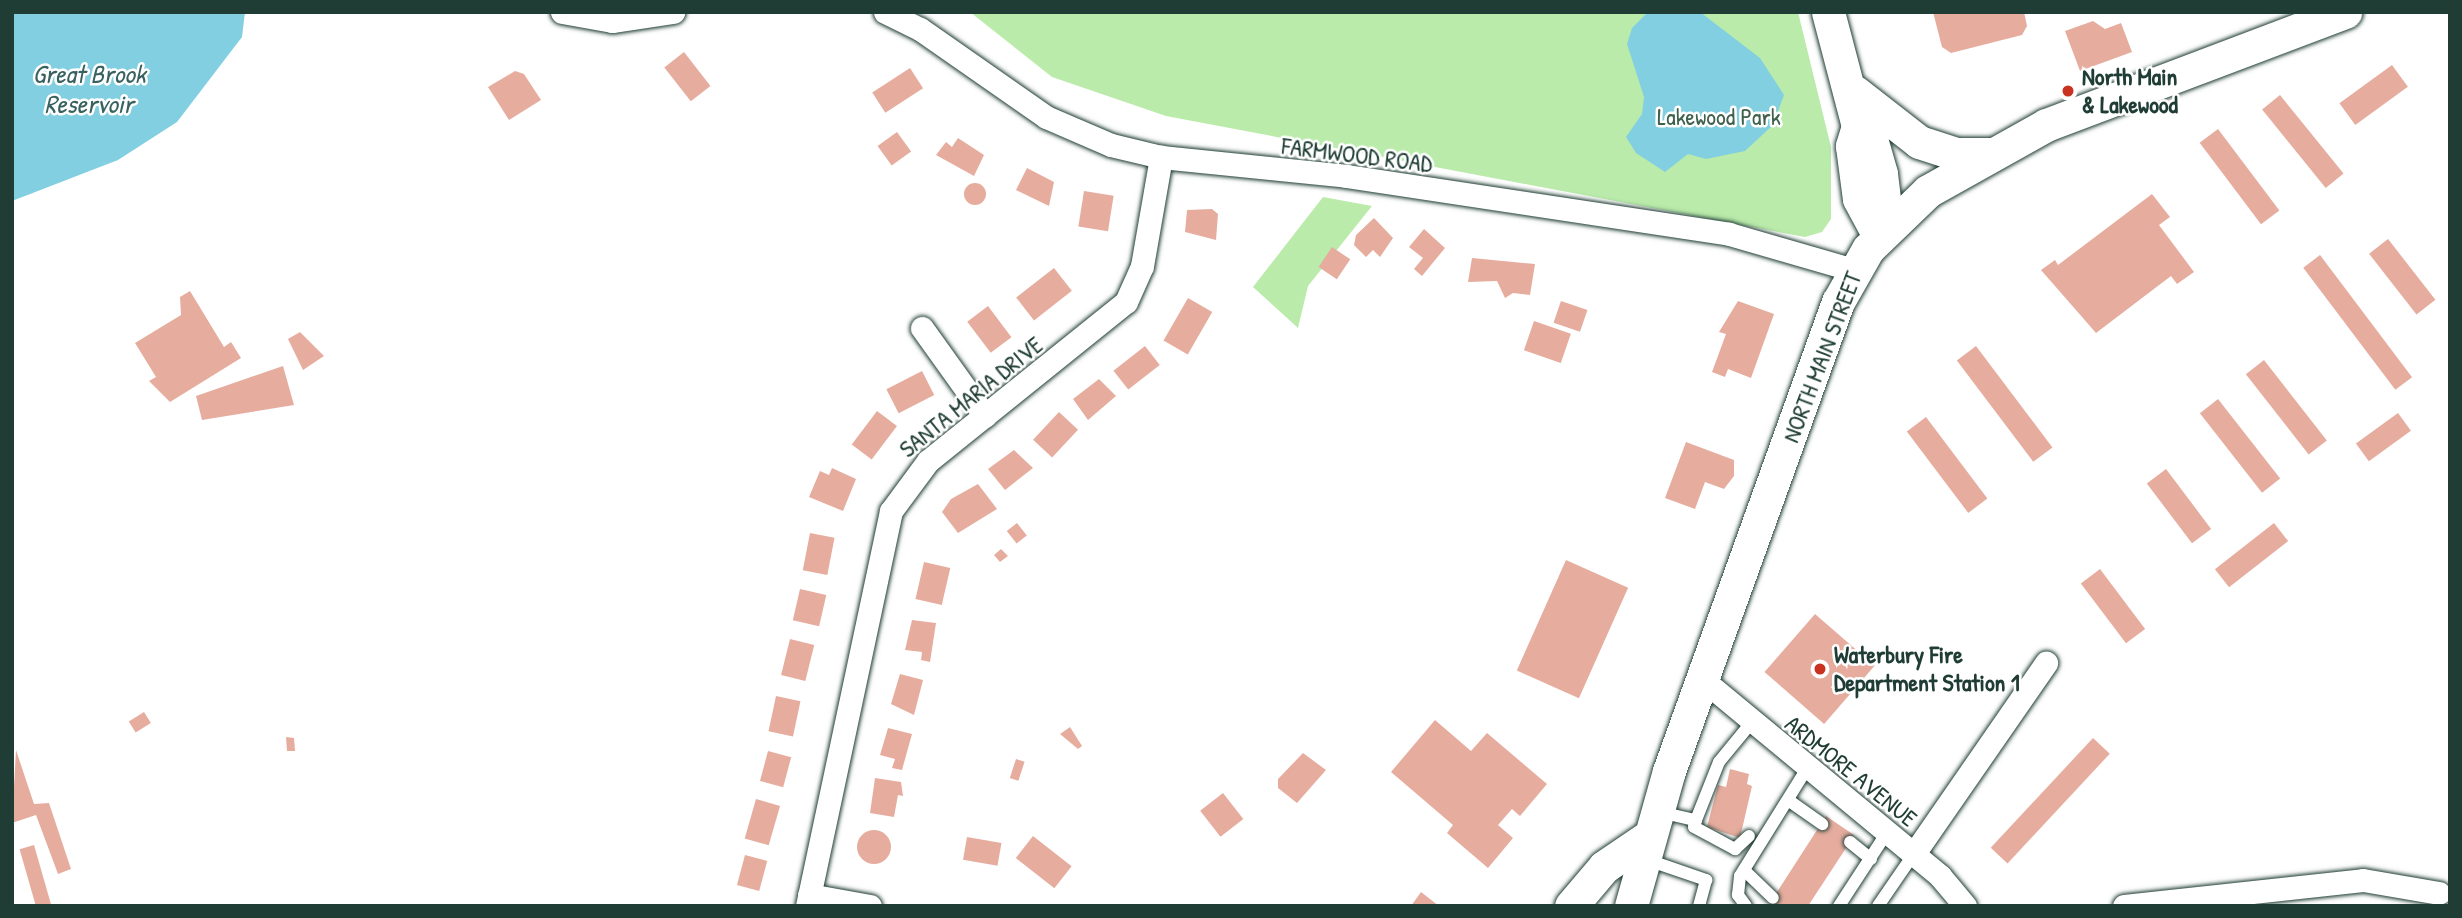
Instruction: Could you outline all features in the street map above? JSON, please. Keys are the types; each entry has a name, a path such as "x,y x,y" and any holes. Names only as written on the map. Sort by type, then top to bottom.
{"main road":[{"path":"1828,12 1858,126 1872,142 1882,178 1879,236"},
{"name":"NORTH MAIN STREET","path":"1631,906 1649,835 1702,679 1854,270 1879,236 1928,191 1993,153 2114,96 2345,12"},
{"path":"1844,72 1864,103 1906,136 1956,154 1993,153"},
{"path":"1571,906 1604,867 1649,835"}],"street":[{"path":"562,12 612,21 673,12"},
{"name":"FARMWOOD ROAD","path":"885,12 920,29 1046,117 1161,157 1347,176 1729,234 1854,270"},
{"name":"SANTA MARIA DRIVE","path":"808,900 891,511 917,471 1126,302 1142,266 1161,157"},
{"path":"922,328 985,416"},
{"path":"1913,855 2046,663"},
{"name":"ARDMORE AVENUE","path":"1702,679 1806,770 1913,855 1965,906"},
{"path":"2124,906 2363,880 2439,893"},
{"path":"808,900 870,906"}],"lane":[{"path":"1749,836 1735,849 1693,827 1719,762 1751,723"},
{"path":"1746,906 1738,895 1744,870 1806,770"},
{"path":"1788,800 1822,824"},
{"path":"1649,835 1696,820"},
{"path":"1839,906 1886,834"},
{"path":"1649,835 1706,880 1699,906"},
{"path":"1850,842 1871,859"},
{"path":"1878,906 1913,855"},
{"path":"1744,870 1773,898"}],"green space":[{"name":"Lakewood Park","path":"970,12 1798,12 1831,147 1831,219 1822,232 1805,237 1166,116 1052,77"},
{"path":"1323,197 1372,206 1308,286 1298,328 1253,287"}],"water":[{"name":"Great Brook Reservoir","path":"12,12 245,12 242,37 177,122 118,160 12,201"},
{"path":"1648,12 1700,12 1760,58 1784,95 1773,125 1745,151 1706,159 1688,154 1665,172 1636,153 1626,137 1642,114 1644,97 1627,44 1632,28"}],"building":[{"path":"1933,12 2024,12 2027,26 2022,35 1951,53 1942,47"},
{"path":"2093,21 2105,29 2121,23 2132,52 2080,71 2065,31"},
{"path":"684,52 710,86 691,101 664,67"},
{"path":"2392,65 2408,87 2355,125 2339,103"},
{"path":"910,68 923,88 885,113 872,93"},
{"path":"515,71 524,74 541,100 509,120 488,87"},
{"path":"2280,95 2344,173 2326,188 2262,109"},
{"path":"2218,129 2279,210 2261,224 2200,143"},
{"path":"897,132 911,151 892,166 878,146"},
{"path":"958,138 984,155 974,176 936,155 946,142 952,147"},
{"path":"1027,168 1054,182 1049,206 1016,190"},
{"path":"975,183 983,186 986,194 983,202 975,205 967,202 964,194 967,186"},
{"path":"1084,191 1114,196 1108,231 1078,227"},
{"path":"2152,194 2170,217 2159,225 2194,272 2177,284 2171,276 2096,333 2041,270 2055,260 2058,265"},
{"path":"1212,209 1218,214 1216,240 1185,232 1187,210"},
{"path":"1374,218 1393,238 1380,257 1373,250 1366,257 1354,245 1356,235"},
{"path":"1424,229 1445,248 1422,276 1414,269 1423,258 1409,247"},
{"path":"2388,239 2435,300 2416,314 2369,254"},
{"path":"1332,247 1350,259 1337,279 1319,267"},
{"path":"2320,255 2412,377 2395,390 2303,268"},
{"path":"1472,258 1535,264 1530,295 1513,293 1505,298 1497,281 1468,282"},
{"path":"1054,268 1072,291 1034,320 1016,298"},
{"path":"190,291 224,347 231,342 241,358 170,402 149,381 156,377 135,343 181,315 180,297"},
{"path":"1188,298 1212,312 1188,354 1164,340"},
{"path":"1561,301 1587,310 1580,332 1554,323"},
{"path":"1738,301 1774,314 1751,378 1728,369 1725,377 1712,372 1726,334 1719,332"},
{"path":"988,306 1011,337 991,353 967,322"},
{"path":"1534,321 1571,334 1561,363 1524,350"},
{"path":"300,332 324,356 303,370 288,339"},
{"path":"1145,346 1160,365 1128,390 1113,371"},
{"path":"1976,346 2052,447 2033,462 1957,360"},
{"path":"2264,360 2327,440 2309,455 2246,374"},
{"path":"283,366 294,405 202,420 196,396"},
{"path":"922,371 934,395 899,413 886,389"},
{"path":"1099,379 1116,396 1088,420 1073,399"},
{"path":"2218,399 2280,479 2262,493 2200,413"},
{"path":"877,411 897,426 872,460 852,445"},
{"path":"1059,412 1078,430 1052,458 1033,440"},
{"path":"2398,413 2411,431 2369,461 2356,444"},
{"path":"1926,417 1987,498 1968,513 1907,431"},
{"path":"1686,442 1734,460 1734,476 1724,489 1705,482 1695,509 1665,498"},
{"path":"1014,450 1033,468 1005,490 988,469"},
{"path":"832,468 856,479 843,511 809,497 820,471 829,475"},
{"path":"2166,469 2211,529 2192,543 2147,483"},
{"path":"978,484 997,509 958,533 942,512 951,499"},
{"path":"1017,523 1027,536 1017,544 1007,531"},
{"path":"2274,523 2288,541 2229,587 2215,569"},
{"path":"810,533 835,538 827,575 803,570"},
{"path":"1001,549 1008,556 1000,562 994,555"},
{"path":"1566,560 1628,588 1579,698 1517,671"},
{"path":"924,562 950,568 942,605 915,599"},
{"path":"2100,569 2145,629 2126,643 2081,583"},
{"path":"800,589 826,595 819,626 793,620"},
{"name":"Waterbury Fire Department Station 1","path":"1815,614 1875,666 1824,724 1764,672"},
{"path":"912,620 936,623 930,662 921,660 922,652 905,650"},
{"path":"790,639 814,645 805,681 781,675"},
{"path":"900,674 923,680 914,715 891,704"},
{"path":"776,696 800,701 793,736 769,731"},
{"path":"144,712 151,723 136,733 129,722"},
{"path":"1435,720 1471,751 1487,733 1547,784 1520,816 1512,809 1498,825 1513,838 1488,868 1447,833 1453,825 1391,772"},
{"path":"1070,727 1082,746 1078,749 1060,734"},
{"path":"888,728 912,734 902,770 892,768 895,759 880,755"},
{"path":"286,737 294,738 295,751 287,751"},
{"path":"2093,738 2110,754 2008,863 1991,848"},
{"path":"16,750 34,804 49,803 71,869 58,874 36,815 12,823"},
{"path":"768,751 791,757 783,787 760,781"},
{"path":"1303,753 1326,770 1297,803 1278,788 1278,779"},
{"path":"1016,759 1025,762 1018,781 1010,778"},
{"path":"1730,769 1749,774 1747,784 1752,786 1740,838 1707,827 1718,785 1726,787"},
{"path":"875,778 901,782 903,796 898,795 894,817 870,813"},
{"path":"1223,793 1243,819 1220,837 1200,811"},
{"path":"756,799 780,806 769,845 745,838"},
{"path":"1826,816 1854,835 1850,842 1808,906 1768,906"},
{"path":"874,830 886,835 891,847 886,859 874,864 862,859 857,847 862,835"},
{"path":"1033,836 1072,866 1054,888 1016,858"},
{"path":"967,837 1001,843 997,866 963,860"},
{"path":"34,845 51,906 36,906 20,849"},
{"path":"745,855 767,861 759,891 737,885"},
{"path":"1421,892 1439,906 1411,906"}],"place":[{"name":"North Main & Lakewood","path":"2068,91"},
{"name":"Waterbury Fire Department Station 1","path":"1820,669"}]}
